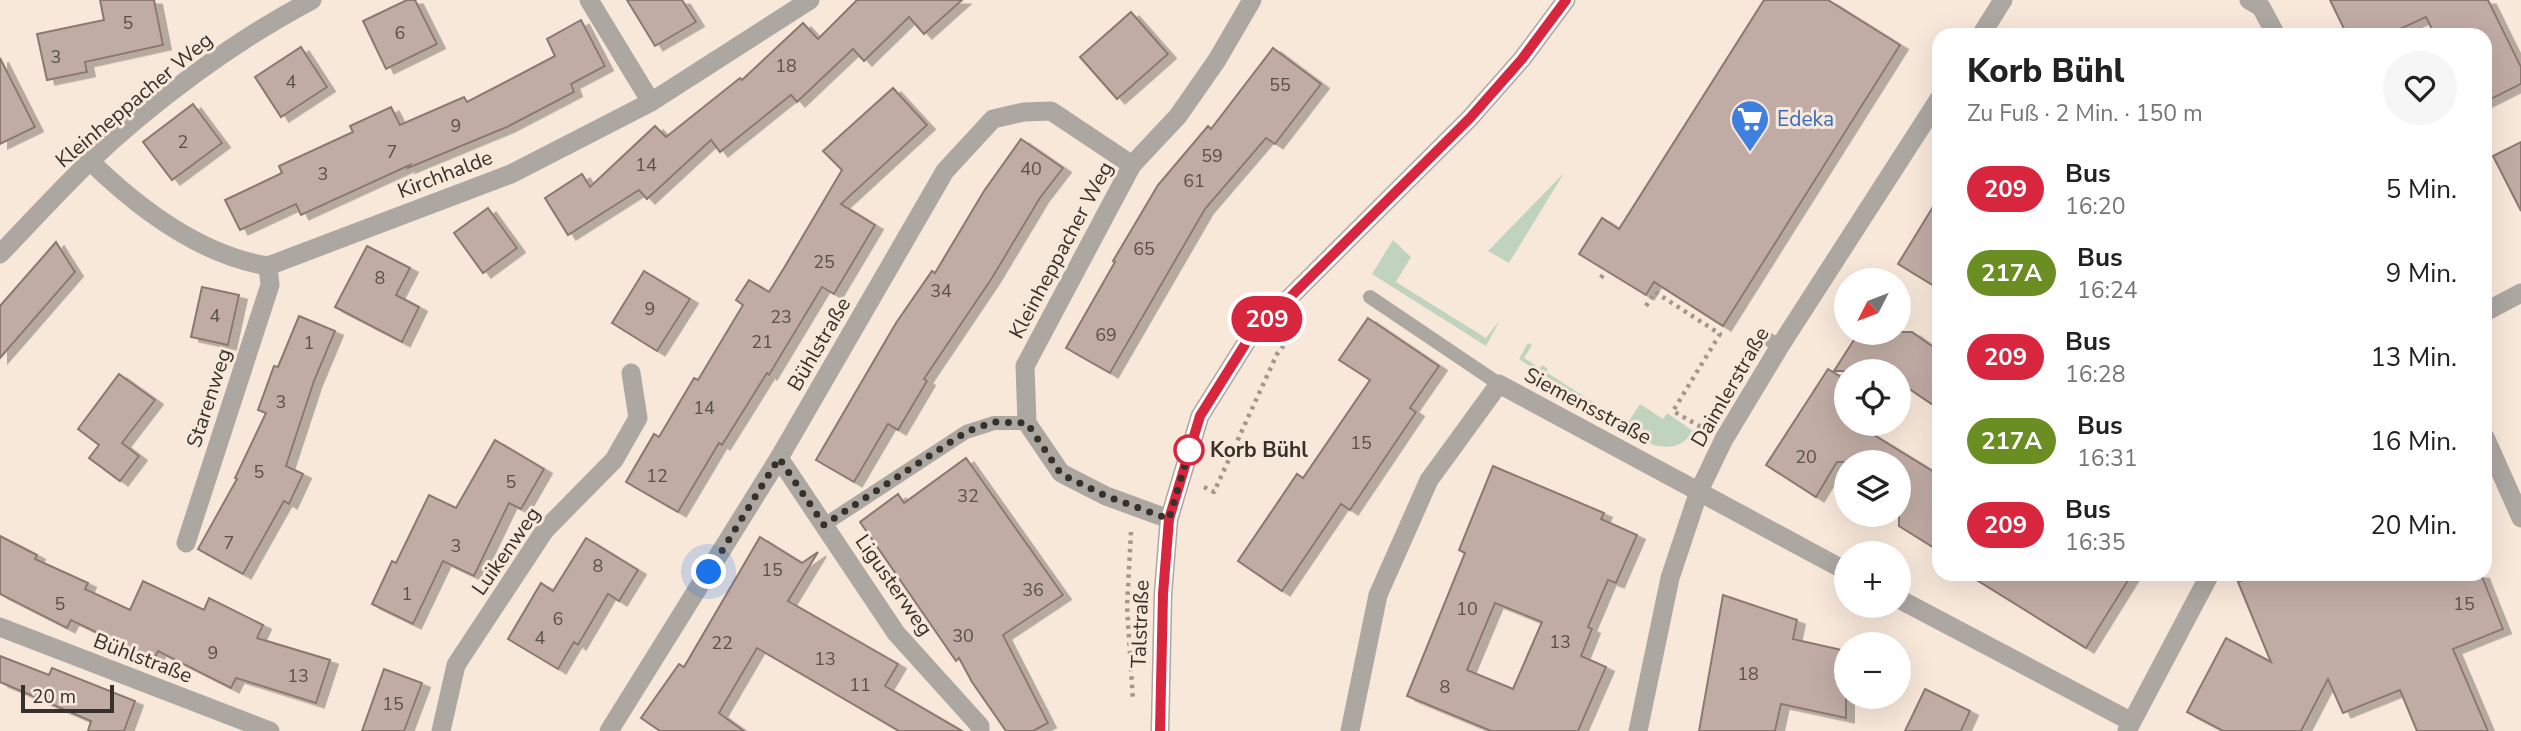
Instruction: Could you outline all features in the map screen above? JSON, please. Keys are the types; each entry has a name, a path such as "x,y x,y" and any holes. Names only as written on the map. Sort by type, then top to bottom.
{"street":[{"name":"Kleinheppacher Weg","path":"0,254 90,161 230,49 312,0"},
{"path":"589,0 651,102"},
{"name":"Kirchhalde","path":"268,266 510,174 651,102 810,0"},
{"name":"Kleinheppacher Weg","path":"1027,423 1025,366 1132,165 1178,116 1217,60 1252,0"},
{"name":"Talstraße","path":"1160,731 1163,594 1169,519 1200,416 1249,338 1470,118 1522,59 1566,0"},
{"path":"1985,28 2003,0"},
{"path":"2249,0 2261,7 2272,28"},
{"name":"Daimlerstraße","path":"1638,731 1670,578 1699,491 1772,341 1932,109"},
{"name":"Bühlstraße","path":"610,731 779,458 945,171 993,119 1024,112 1051,111 1132,165"},
{"path":"90,161 155,218 238,261 268,266"},
{"name":"Starenweg","path":"186,543 270,285 268,266"},
{"path":"2492,308 2521,293"},
{"name":"Luikenweg","path":"441,731 456,665 545,530 614,460 638,418 631,373"},
{"name":"Siemensstraße","path":"1350,731 1378,595 1429,480 1499,384 1834,564"},
{"path":"1027,423 1061,474 1169,519"},
{"path":"2492,453 2521,519"},
{"name":"Ligusterweg","path":"779,458 896,633 980,726 980,731"},
{"path":"1911,606 2128,726 2206,581"},
{"name":"Bühlstraße","path":"0,627 271,731"}],"lane":[{"path":"1370,297 1499,384"},
{"path":"824,525 966,432 994,422 1027,423"}],"path":[{"path":"1601,278 1606,271"},
{"path":"1646,306 1654,292 1720,334 1673,411 1724,439"},
{"path":"1214,492 1277,354 1301,324"},
{"path":"1134,714 1127,607 1135,506"}],"green space":[{"path":"1564,173 1509,263 1488,251"},
{"path":"1393,240 1411,257 1396,282 1486,338 1500,320 1486,346 1372,274"},
{"path":"1528,343 1532,345 1524,358 1540,368 1542,365 1548,369 1546,372 1627,424 1640,404 1663,419 1667,413 1693,431 1676,446 1653,445 1519,359"}],"building":[{"path":"100,0 154,0 163,45 85,62 87,72 47,80 37,34 104,20"},
{"path":"407,0 415,0 437,44 386,69 363,21"},
{"path":"627,0 682,0 696,22 655,46"},
{"path":"857,0 962,0 924,34 909,17 864,61 853,49 797,102 791,95 720,152 711,140 647,199 639,190 568,235 545,198 582,174 590,187 655,126 666,137 740,78 742,80 803,23 818,39"},
{"name":"Edeka","path":"1764,0 1828,0 1900,45 1723,326 1654,282 1646,295 1579,254 1602,218 1619,229"},
{"path":"2330,0 2488,0 2521,67 2521,84 2492,98 2492,28 2432,28 2426,17 2402,28 2344,28"},
{"path":"1131,12 1168,54 1117,99 1080,57"},
{"path":"581,20 605,66 571,84 574,92 507,127 408,168 410,165 301,215 296,204 240,230 225,200 282,173 279,166 353,132 350,126 391,107 400,125 464,97 467,102 555,56 547,39"},
{"path":"301,47 327,87 281,117 255,77"},
{"path":"1273,48 1321,84 1275,144 1266,138 1205,209 1110,373 1066,348 1158,185 1208,126 1211,129"},
{"path":"0,58 35,127 0,144"},
{"path":"893,88 927,125 841,204 875,225 834,294 822,287 769,375 767,373 722,445 719,443 678,512 626,482 654,434 659,437 694,378 698,380 743,305 736,300 749,280 769,292 784,268 842,170 823,151"},
{"path":"193,104 222,143 172,180 143,142"},
{"path":"1021,139 1063,168 1040,198 992,278 924,379 927,381 898,430 888,424 854,482 816,460 896,323 932,271 935,273 984,191"},
{"path":"2521,142 2521,211 2493,156"},
{"path":"488,208 517,248 483,273 454,233"},
{"path":"1932,208 1932,285 1911,272 1911,268 1898,264"},
{"path":"56,242 75,272 0,358 0,306"},
{"path":"367,246 410,268 396,295 419,307 402,342 335,307"},
{"path":"644,271 690,299 657,351 612,323"},
{"path":"202,287 239,295 228,345 191,337"},
{"path":"299,316 335,331 314,381 286,466 303,474 289,504 284,501 243,574 198,549 237,479 235,478 266,413 258,410 274,366 278,367"},
{"path":"1368,318 1439,366 1410,408 1416,412 1350,510 1341,504 1282,591 1238,561 1297,474 1303,478 1370,380 1339,360"},
{"path":"1912,332 1932,346 1932,404 1911,390 1911,359 1842,359 1851,345 1911,345"},
{"path":"1828,369 1834,373 1834,436 1876,436 1898,450 1834,450 1834,467 1816,497 1766,465"},
{"path":"119,374 155,400 122,443 139,456 120,481 89,458 99,445 78,429"},
{"path":"495,440 544,469 521,509 509,503 474,576 443,561 413,624 372,604 392,561 396,563 429,495 456,508"},
{"path":"966,458 1063,595 1003,635 1048,723 1033,731 1006,731 959,658 956,661 860,522 898,494 904,503"},
{"path":"1911,458 1932,471 1932,547 1901,527 1911,527"},
{"path":"1493,466 1604,513 1601,519 1637,535 1616,583 1608,580 1588,627 1592,629 1581,656 1606,667 1578,731 1491,731 1407,696 1465,553 1459,550","holes":["1495,603 1542,622 1513,689 1467,670"]},
{"path":"0,536 37,555 35,559 88,583 85,589 130,610 143,581 204,610 209,598 263,625 257,638 330,660 316,703 236,678 231,688 158,651 154,660 71,620 67,628 0,594"},
{"path":"760,537 802,563 818,552 788,601 898,664 885,686 962,731 899,731 757,648 719,713 744,731 660,731 641,718 679,664 684,667"},
{"path":"586,538 638,570 619,601 608,594 578,645 574,642 558,669 508,639 541,583 553,591"},
{"path":"1978,581 2128,581 2086,648"},
{"path":"2484,581 2503,629 2453,649 2488,731 2417,731 2400,690 2343,713 2328,679 2301,731 2223,731 2187,712 2226,638 2271,662 2238,582"},
{"path":"1723,595 1797,620 1793,639 1834,648 1834,709 1846,709 1846,718 1781,704 1775,731 1699,731"},
{"path":"0,656 49,675 52,668 135,701 124,731 88,731 91,721 0,682"},
{"path":"384,669 422,683 404,731 362,731"},
{"path":"1925,689 1970,711 1961,731 1905,731"}],"bus line":[{"name":"209","path":"1160,731 1163,594 1169,519 1200,416 1249,338 1354,230 1470,118 1522,59 1566,0"}],"place":[{"name":"Edeka","path":"1750,153"},
{"name":"Korb Bühl","path":"1189,450"}],"route":[{"path":"709,572 779,458 824,525 966,432 994,422 1027,423 1061,474 1106,496 1169,519 1192,441 1189,450"}]}
